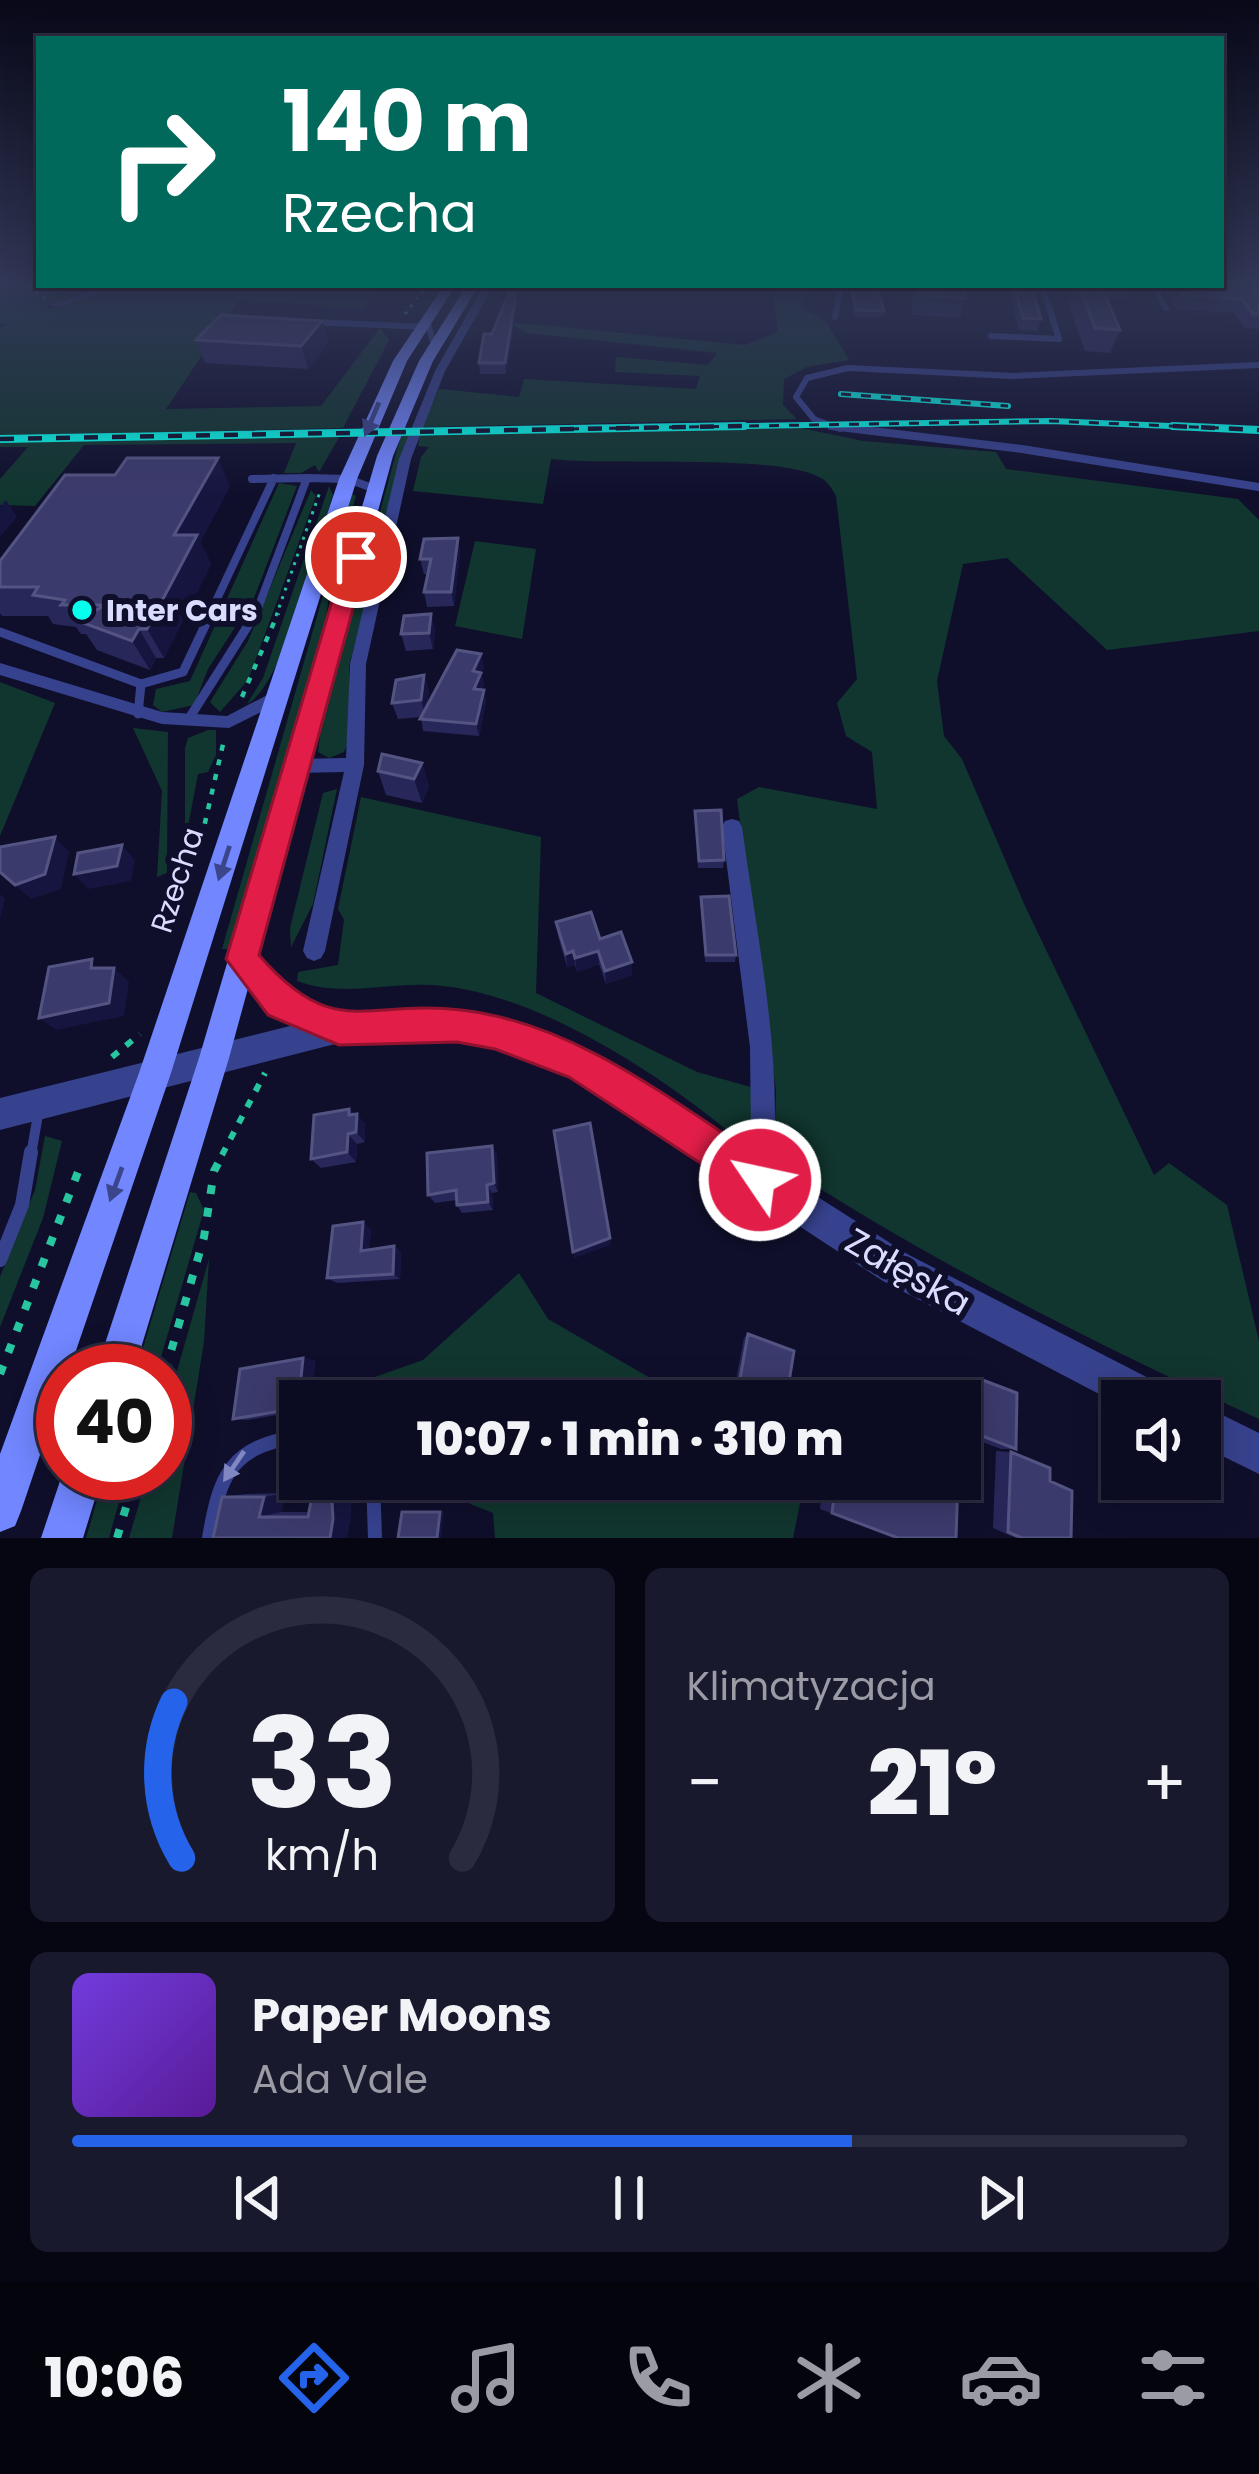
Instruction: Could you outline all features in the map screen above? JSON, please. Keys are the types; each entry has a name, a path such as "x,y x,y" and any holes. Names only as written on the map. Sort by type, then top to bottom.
{"main road":[{"name":"Rzecha","path":"0,1511 155,1073 348,479 380,398 406,353"},
{"path":"124,1344 214,1058 375,489 404,408 431,353"},
{"path":"62,1538 74,1500"}],"street":[{"path":"314,951 355,765 358,664 405,459 450,353"},
{"path":"0,669 138,715 230,722 277,698"},
{"path":"230,722 260,751"},
{"path":"297,766 355,765"},
{"path":"732,827 762,1070 765,1136 760,1180"},
{"name":"Załęska","path":"242,959 280,1004 339,1028"},
{"name":"Załęska","path":"0,1114 339,1028 457,1026 528,1042 638,1096 896,1268 1112,1380"},
{"path":"1221,1435 1259,1454"}],"lane":[{"path":"1259,365 1182,364 1013,376 838,369 807,378 796,397 814,419 838,429 1022,448 1259,487"},
{"path":"0,632 141,684 183,672 274,478"},
{"path":"188,720 249,629 307,478"},
{"path":"252,479 348,479 375,489"},
{"path":"138,715 141,684"},
{"path":"0,1260 22,1205 39,1104"},
{"path":"209,1538 231,1463 263,1440 279,1438"},
{"path":"374,1500 375,1538"}],"path":[{"path":"105,1061 122,1052 146,1024"},
{"path":"173,1344 204,1238 214,1171 267,1070"},
{"path":"0,1375 79,1172"},
{"path":"117,1538 128,1500"}],"green space":[{"path":"0,353 204,353 166,409 321,406 361,353 382,353 343,428 0,436"},
{"path":"717,353 845,353 849,360 807,367 784,379 783,405 797,419 422,427 439,389 519,397 524,379 696,389 700,376 615,372 616,357 708,365"},
{"path":"801,428 863,441 996,452 1006,469 1238,499 1259,520 1259,631 1107,650 1007,558 963,564 937,681 944,736 962,759 1025,906 1154,1175 1169,1163 1227,1205 1259,1341 1259,1419 1221,1401 1221,1380 1176,1380 1134,1360 891,1231 774,1159 776,1091 737,799 759,787 877,809 872,752 846,736 837,703 857,679 836,496 828,484 795,469 764,465 551,459 543,504 413,491 421,457 429,447 418,446 420,434"},
{"path":"402,432 410,432 349,666 349,741 344,752 329,758 318,752 322,721"},
{"path":"341,434 319,472 315,465 301,473 284,473 296,443 84,445 35,506 0,505 0,479 28,447 0,447 0,442"},
{"path":"279,483 297,486 254,598 208,669 194,705 162,712 153,705 156,689 190,681"},
{"path":"329,486 333,495 287,642 261,692 247,704 263,678"},
{"path":"311,490 316,496 248,680 220,712 210,702 248,641"},
{"path":"352,494 356,496 332,576 323,637 232,949 222,949"},
{"path":"475,541 536,549 522,639 455,626"},
{"path":"0,682 55,703 0,836"},
{"path":"133,728 168,732 167,873 157,877 162,791"},
{"path":"216,730 216,755 208,772 198,774 185,842 185,748 188,738"},
{"path":"337,789 313,904 291,947 290,928 323,793"},
{"path":"361,797 541,837 536,993 697,1072 758,1089 753,1138 744,1144 642,1068 522,1006 443,986 333,989 297,981 298,972 338,965 344,920 338,909"},
{"path":"45,1136 62,1141 43,1218 0,1327 0,1277 35,1190"},
{"path":"190,1192 196,1193 204,1210 165,1344 144,1344"},
{"path":"209,1259 204,1342 192,1416 192,1344 185,1344"},
{"path":"519,1273 548,1319 654,1380 372,1378 423,1360"},
{"path":"97,1500 120,1500 109,1538 86,1538"},
{"path":"140,1500 178,1500 172,1538 129,1538"},
{"path":"460,1500 801,1500 793,1538 495,1538 493,1513"}],"building":[{"path":"481,353 507,353 505,363 479,363"},
{"path":"127,458 218,458 174,535 197,535 147,629 139,629 132,641 78,621 105,605 61,605 65,600 33,595 38,587 0,587 0,561 65,475 115,475"},
{"path":"458,538 451,592 424,592 431,559 420,559 424,539"},
{"path":"431,614 429,633 401,634 404,616"},
{"path":"457,650 481,654 473,671 481,673 474,689 484,690 476,724 420,719"},
{"path":"424,675 421,700 392,703 396,680"},
{"path":"382,754 422,763 414,779 378,771"},
{"path":"721,810 724,860 699,861 695,811"},
{"path":"55,837 45,874 15,885 0,872 0,847"},
{"path":"122,845 117,866 74,874 78,853"},
{"path":"729,896 736,955 706,955 701,897"},
{"path":"591,912 600,939 621,932 632,962 605,971 598,951 575,958 573,951 566,954 556,922"},
{"path":"92,959 91,968 114,968 109,1003 39,1018 49,967"},
{"path":"349,1109 349,1115 357,1114 356,1132 348,1134 347,1152 311,1159 314,1115"},
{"path":"590,1123 610,1238 573,1252 554,1131"},
{"path":"492,1146 494,1183 487,1185 488,1202 457,1205 456,1190 428,1195 427,1153"},
{"path":"363,1222 361,1251 394,1246 393,1274 327,1278 333,1226"},
{"path":"748,1334 794,1351 789,1380 740,1380"},
{"path":"303,1358 301,1380 279,1380 279,1411 233,1419 240,1369"},
{"path":"980,1380 1017,1393 1016,1449 981,1436"},
{"path":"1011,1452 1050,1468 1050,1481 1072,1491 1071,1538 1022,1538 1008,1532"},
{"path":"222,1497 264,1497 259,1517 308,1517 311,1501 332,1501 330,1538 213,1538"},
{"path":"834,1500 957,1500 956,1538 898,1538 832,1513"},
{"path":"402,1512 440,1512 437,1538 398,1538"}],"railway":[{"path":"841,394 1008,406"},
{"path":"635,428 1051,421 1197,427"},
{"path":"635,428 744,426"},
{"path":"1173,426 1197,427"},
{"path":"1197,427 1242,429"},
{"path":"1197,427 1259,430"},
{"path":"0,439 635,428"},
{"path":"569,429 635,428"}],"place":[{"name":"Inter Cars","path":"82,610"}],"route":[{"path":"356,557 242,959 262,987 300,1016 339,1028 416,1023 495,1032 580,1064 638,1096 760,1180"}]}
